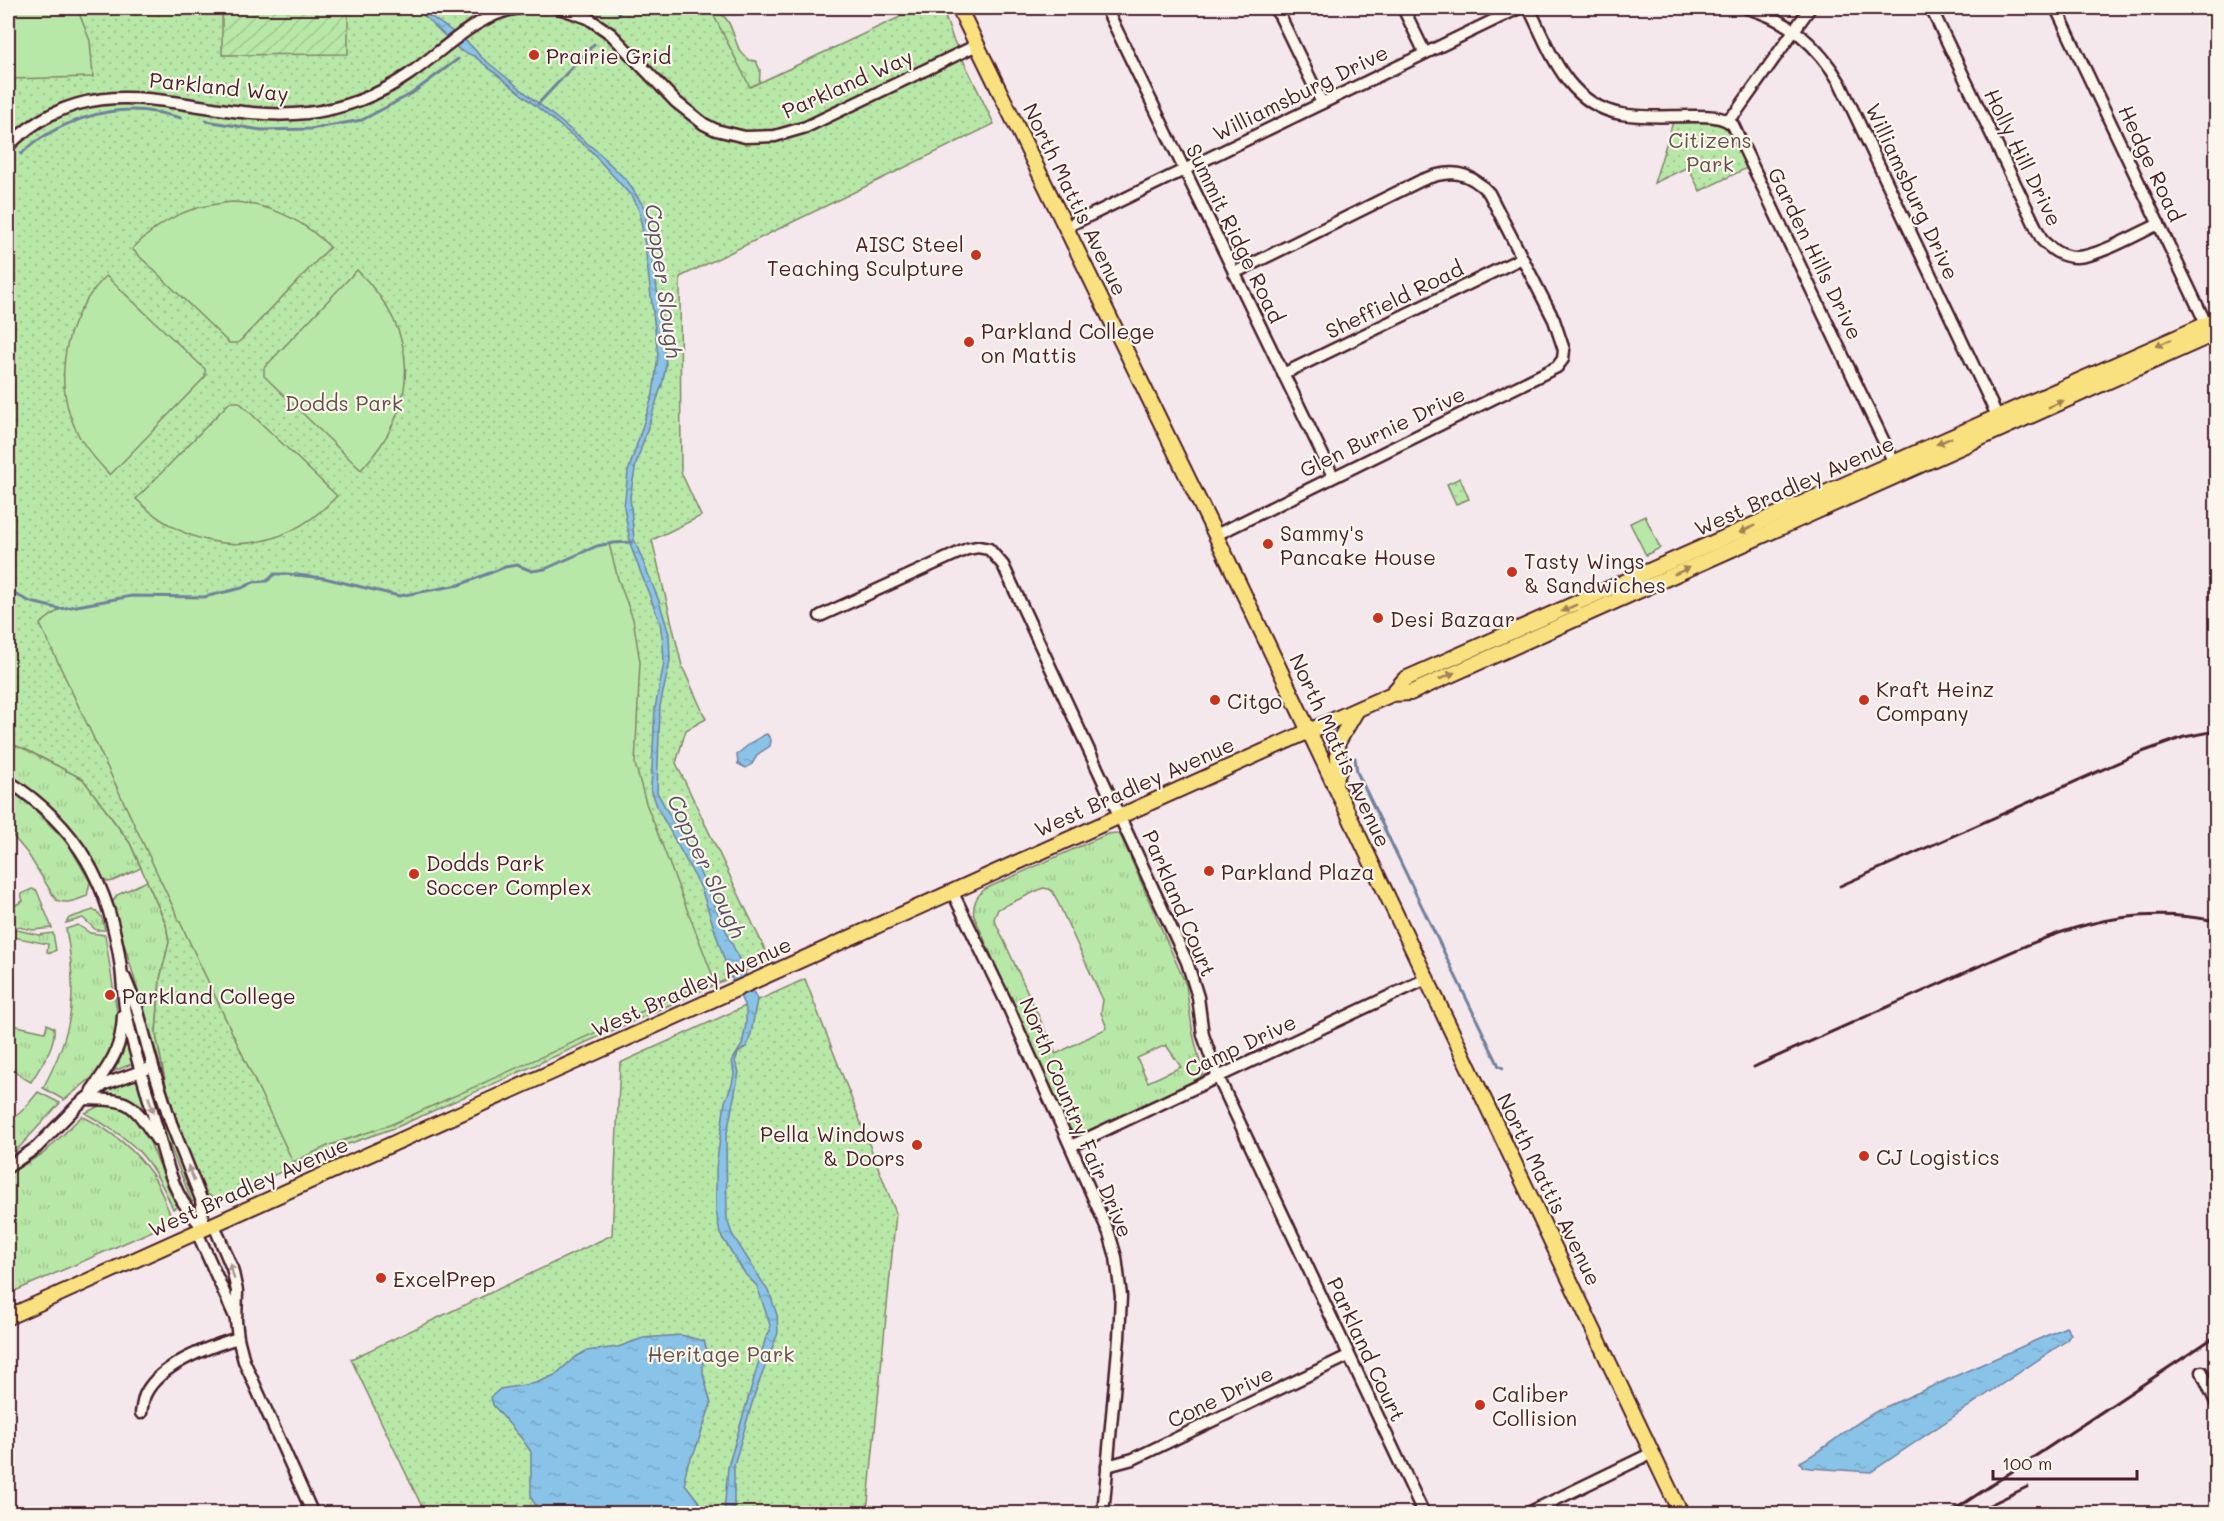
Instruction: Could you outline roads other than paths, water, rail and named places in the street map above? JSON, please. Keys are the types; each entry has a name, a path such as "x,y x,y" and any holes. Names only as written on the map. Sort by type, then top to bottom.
{"main road":[{"name":"North Mattis Avenue","path":"959,8 1216,535 1681,1514"},
{"name":"West Bradley Avenue","path":"8,1317 1358,709 1392,694 1410,693 1897,468 2213,328"},
{"path":"1334,785 1339,771 1337,744 1358,709"}],"street":[{"name":"Parkland Way","path":"8,146 46,117 79,102 93,100 147,98 282,114 306,113 338,107 391,86 471,28 503,11 520,8"},
{"name":"Parkland Way","path":"559,8 588,18 611,34 676,102 704,124 722,132 745,137 775,136 806,127 977,45"},
{"name":"Summit Ridge Road","path":"1106,8 1333,476"},
{"path":"1274,8 1322,103"},
{"path":"1403,8 1425,53"},
{"name":"Williamsburg Drive","path":"1066,228 1519,8"},
{"path":"1529,8 1566,81 1576,92 1597,106 1623,114 1704,116 1727,120 1737,111 1810,8"},
{"name":"Williamsburg Drive","path":"1747,8 1763,12 1795,29 1819,52 1840,83 2000,423"},
{"name":"Holly Hill Drive","path":"1931,8 2042,240 2067,256 2082,257 2094,254 2159,224"},
{"name":"Hedge Road","path":"2056,8 2159,224 2213,328"},
{"name":"Garden Hills Drive","path":"1727,120 1733,125 1897,468"},
{"path":"1234,273 1422,180 1446,172 1473,179 1488,193 1522,258"},
{"name":"Glen Burnie Drive","path":"1216,535 1557,367 1563,359 1564,350 1554,320 1522,258"},
{"name":"Sheffield Road","path":"1283,374 1522,258"},
{"name":"Parkland Court","path":"820,616 967,549 978,547 990,549 1003,565 1121,815 1195,982 1203,1035 1218,1077 1424,1514"},
{"path":"8,781 58,820 90,863 104,895 121,967 137,1008 171,1123 201,1199 205,1228 236,1321"},
{"name":"North Country Fair Drive","path":"952,891 1009,1008 1109,1233 1120,1279 1119,1338 1103,1514"},
{"path":"86,1099 113,1061 122,1034 121,967"},
{"name":"Camp Drive","path":"1071,1146 1426,979"},
{"path":"123,993 141,1071 163,1148 186,1207 205,1228 232,1268 237,1291 238,1338 253,1383 313,1514"},
{"path":"8,1167 37,1147 86,1099 105,1084 153,1067"},
{"path":"86,1099 113,1100 135,1108 163,1148"},
{"path":"141,1413 146,1394 156,1380 171,1368 217,1345 238,1338"},
{"name":"Cone Drive","path":"1107,1466 1133,1459 1348,1356"},
{"path":"2202,1372 2217,1403"},
{"path":"1526,1514 1652,1453"}],"water":[{"path":"416,8 421,8 467,42 480,56 598,152 628,182 644,207 666,365 636,464 630,497 634,539 659,601 669,634 670,661 660,706 657,792 697,866 757,999 747,1046 738,1053 735,1062 739,1072 726,1138 727,1219 732,1234 770,1294 777,1315 778,1333 755,1393 734,1465 734,1513 724,1513 728,1467 770,1325 757,1286 746,1275 720,1234 716,1210 716,1168 725,1102 734,1074 732,1061 742,1045 746,1009 727,968 701,888 658,809 651,789 655,708 664,663 663,643 660,623 631,547 624,507 628,472 653,394 658,355 639,210 634,199 589,149 474,56 461,51"},
{"path":"767,734 771,740 770,746 758,754 752,764 746,768 738,764 739,752"},
{"path":"2066,1327 2071,1334 2066,1341 1871,1472 1803,1467 1800,1462 1881,1409"},
{"path":"681,1335 704,1341 707,1350 703,1362 703,1373 711,1404 685,1476 685,1484 699,1502 698,1513 541,1513 531,1498 531,1452 493,1405 491,1397 500,1389 536,1383 555,1375 575,1357 586,1351 618,1347 643,1338"}],"waterway":[{"path":"618,8 619,15"},
{"path":"538,104 594,44"},
{"path":"206,121 261,130 310,129 362,120 411,94 458,59"},
{"path":"21,154 49,133 83,118 100,114 136,110 181,118"},
{"path":"8,591 31,602 60,609 132,596 204,597 242,588 254,582 267,581 275,574 288,574 324,578 399,596 459,585 505,567 517,565 532,571 545,569 597,546 632,542"},
{"path":"1355,758 1357,772 1499,1066 1503,1068"}],"railway":[{"path":"1840,886 2142,752 2184,737 2216,731"},
{"path":"1754,1067 2006,954 2072,929 2140,916 2177,916 2216,921"},
{"path":"1948,1514 2216,1336"},
{"path":"1971,1514 2027,1487"}],"place":[{"name":"Prairie Grid","path":"534,55"},
{"name":"AISC Steel Teaching Sculpture","path":"976,255"},
{"name":"Parkland College on Mattis","path":"969,342"},
{"name":"Sammy's Pancake House","path":"1268,544"},
{"name":"Tasty Wings & Sandwiches","path":"1512,572"},
{"name":"Desi Bazaar","path":"1378,618"},
{"name":"Citgo","path":"1215,700"},
{"name":"Kraft Heinz Company","path":"1864,700"},
{"name":"Parkland Plaza","path":"1209,871"},
{"name":"Dodds Park Soccer Complex","path":"414,874"},
{"name":"Parkland College","path":"110,995"},
{"name":"Pella Windows & Doors","path":"917,1145"},
{"name":"CJ Logistics","path":"1864,1156"},
{"name":"ExcelPrep","path":"381,1278"},
{"name":"Caliber Collision","path":"1480,1405"}],"park label":[{"name":"Citizens Park","path":"1710,151"},
{"name":"Dodds Park","path":"344,402"},
{"name":"Heritage Park","path":"721,1353"}],"water label":[{"name":"Copper Slough","path":"664,281"},
{"name":"Copper Slough","path":"707,866"}]}
